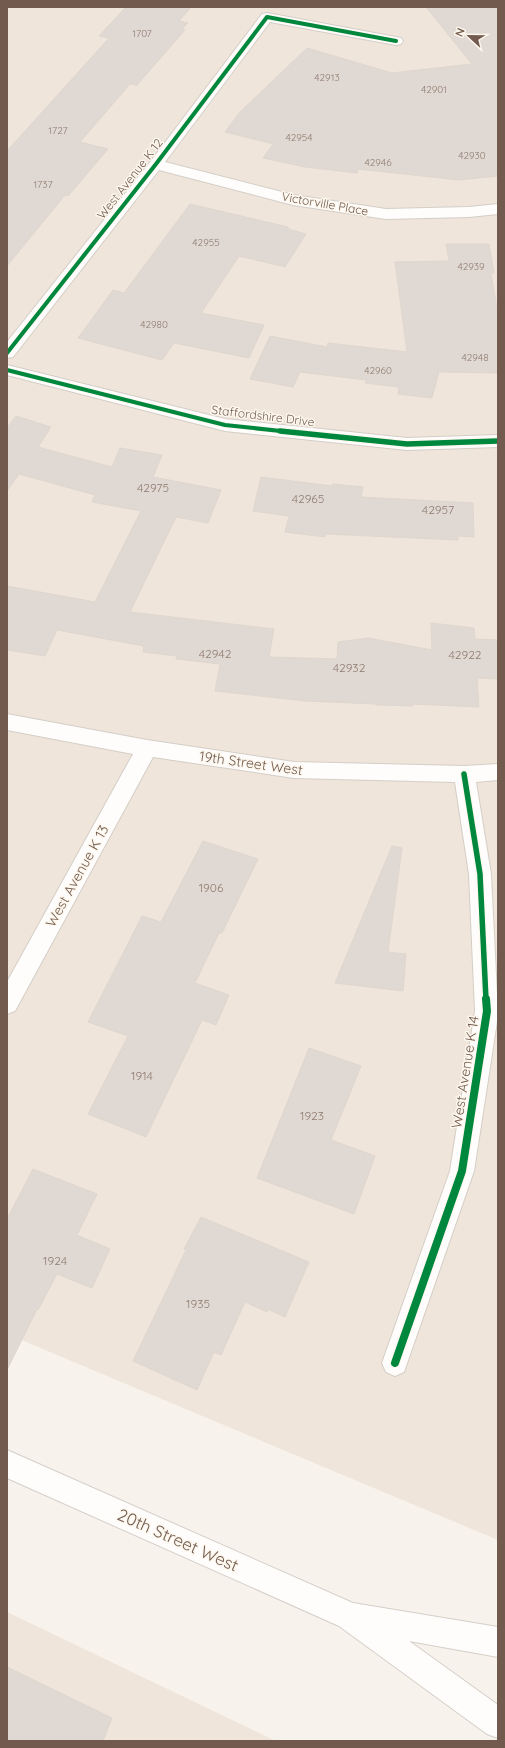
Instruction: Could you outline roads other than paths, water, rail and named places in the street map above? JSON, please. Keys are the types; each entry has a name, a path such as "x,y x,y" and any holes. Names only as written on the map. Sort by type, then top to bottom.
{"street":[{"name":"West Avenue K 12","path":"7,353 156,164 267,17 396,41"},
{"name":"Victorville Place","path":"156,164 293,200 386,214 469,212 498,209"},
{"name":"Staffordshire Drive","path":"7,370 225,425 407,444 498,441"},
{"name":"19th Street West","path":"7,722 147,748 294,770 464,774 498,772"},
{"name":"West Avenue K 13","path":"7,1004 147,748"},
{"name":"West Avenue K 14","path":"395,1363 462,1171 487,1011 480,874 464,774"},
{"name":"20th Street West","path":"7,1464 349,1616 498,1723"},
{"name":"20th Street West","path":"349,1616 498,1642"}]}
